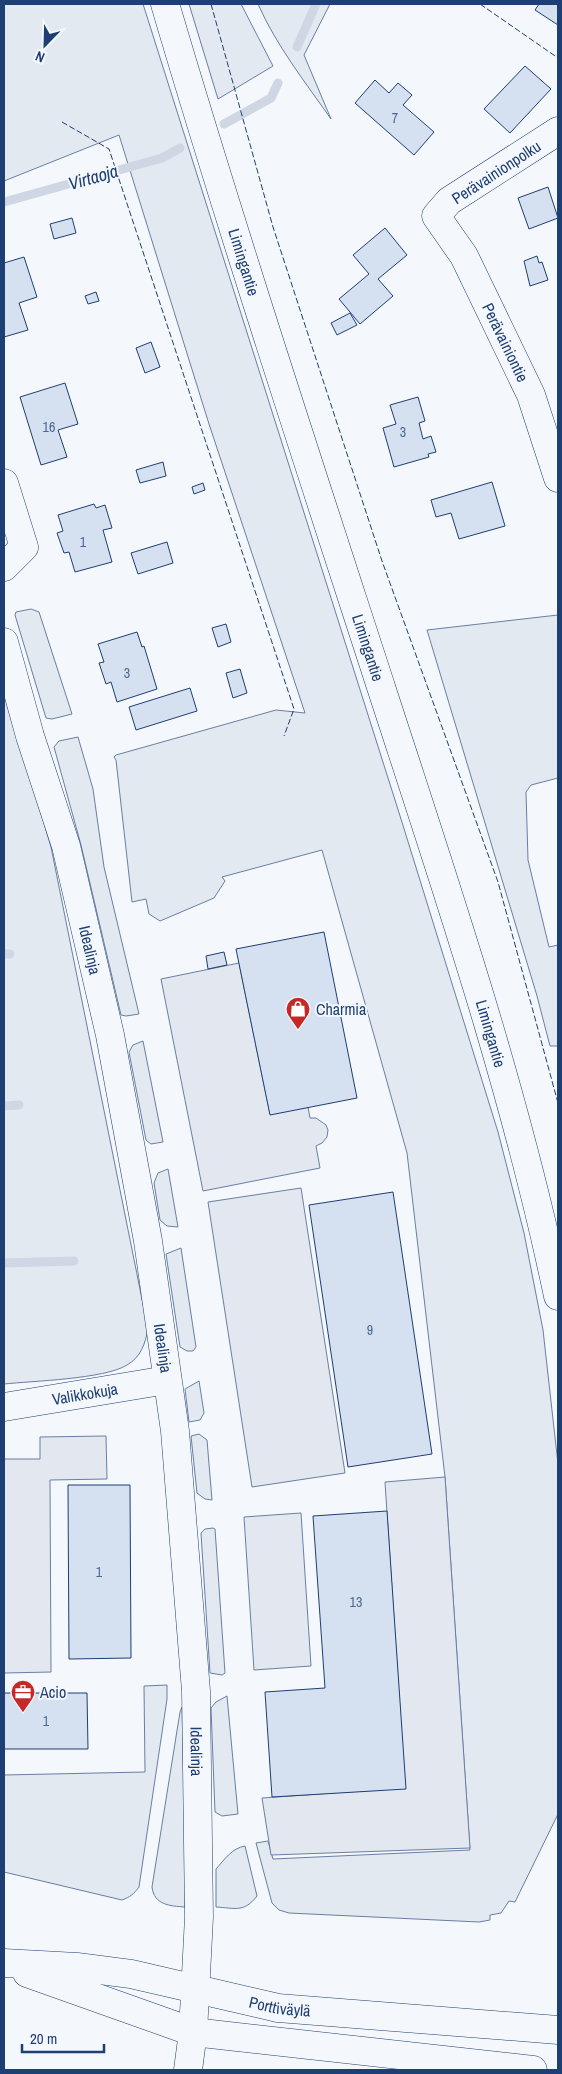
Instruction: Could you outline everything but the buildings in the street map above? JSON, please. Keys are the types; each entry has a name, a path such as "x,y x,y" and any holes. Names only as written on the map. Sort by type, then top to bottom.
{"street":[{"name":"Limingantie","path":"165,4 208,149 422,812 519,1129 544,1228 558,1296"},
{"name":"Perävainionpolku","path":"436,216 449,201 558,131"},
{"name":"Perävainiontie","path":"436,216 464,256 531,395 558,478"},
{"path":"4,483 24,547 4,568"},
{"name":"Idealinja","path":"4,642 30,736 66,846 110,1034 148,1241 175,1431 196,1691 199,1917 193,2032 188,2070"},
{"name":"Valikkokuja","path":"4,1407 167,1380"},
{"name":"Porttiväylä","path":"4,1964 77,1967 131,1974 278,2008 558,2030"},
{"name":"Porttiväylä","path":"4,1964 124,2009 193,2032 533,2070"}],"shaded area":[{"path":"4,4 143,4 401,819 498,1132 524,1233 543,1330 558,1464 558,1814 515,1902 509,1901 501,1913 490,1915 490,1920 479,1922 289,1913 279,1910 272,1903 256,1843 268,1841 273,1859 470,1850 445,1477 407,1153 322,850 222,877 225,881 214,898 160,921 149,914 146,899 132,902 116,760 114,757 276,710 305,713 209,424 119,135 4,181"},
{"path":"189,4 241,4 273,66 218,99"},
{"path":"258,4 330,4 304,55 331,119 282,49"},
{"path":"31,609 39,612 72,714 52,719 46,718 15,615 16,612"},
{"path":"558,615 558,778 531,785 526,792 528,860 549,947 558,945 558,1046 550,1046 537,996 427,630"},
{"path":"4,688 51,847 148,1329 144,1345 136,1358 117,1370 86,1376 4,1384"},
{"path":"78,737 93,789 104,867 139,1014 121,1015 81,845 54,747 59,741"},
{"path":"239,963 270,1114 308,1107 310,1118 316,1118 326,1125 328,1130 327,1137 316,1146 320,1168 203,1191 161,979"},
{"path":"143,1041 163,1142 151,1144 146,1140 129,1052 133,1045"},
{"path":"168,1169 178,1227 167,1226 160,1220 154,1183 158,1173"},
{"path":"301,1188 345,1473 252,1487 208,1202"},
{"path":"181,1248 196,1347 193,1351 187,1351 180,1347 166,1254"},
{"path":"199,1381 204,1413 200,1420 189,1422 185,1389"},
{"path":"199,1434 207,1440 212,1500 205,1499 197,1493 191,1436"},
{"path":"106,1436 107,1479 50,1480 51,1672 4,1673 4,1459 40,1459 40,1437"},
{"path":"445,1477 470,1848 271,1855 262,1798 405,1788 385,1482"},
{"path":"301,1513 311,1666 254,1670 244,1517"},
{"path":"205,1529 215,1529 225,1673 222,1675 210,1673 201,1533"},
{"path":"167,1685 167,1699 139,1887 135,1892 122,1900 4,1872 4,1775 145,1772 144,1686"},
{"path":"227,1696 238,1814 222,1816 215,1812 211,1708 216,1702"},
{"path":"182,1707 186,1872 185,1907 168,1905 159,1901 153,1893 152,1887"},
{"path":"245,1846 257,1896 248,1905 243,1907 216,1907 216,1869 232,1852"}],"waterway":[{"name":"Virtaoja","path":"297,47 316,4"},
{"name":"Virtaoja","path":"224,124 271,98 278,83"},
{"name":"Virtaoja","path":"4,202 162,158 180,148"},
{"path":"4,954 10,954"},
{"path":"4,1106 19,1105"},
{"path":"4,1263 74,1261"}],"fence":[{"path":"211,4 273,227 382,561 498,882 558,1103"},
{"path":"480,4 558,58"},
{"path":"62,122 109,149 294,709 284,736"}],"place":[{"name":"Charmia","path":"298,1030"},
{"name":"Acio","path":"23,1713"}]}
